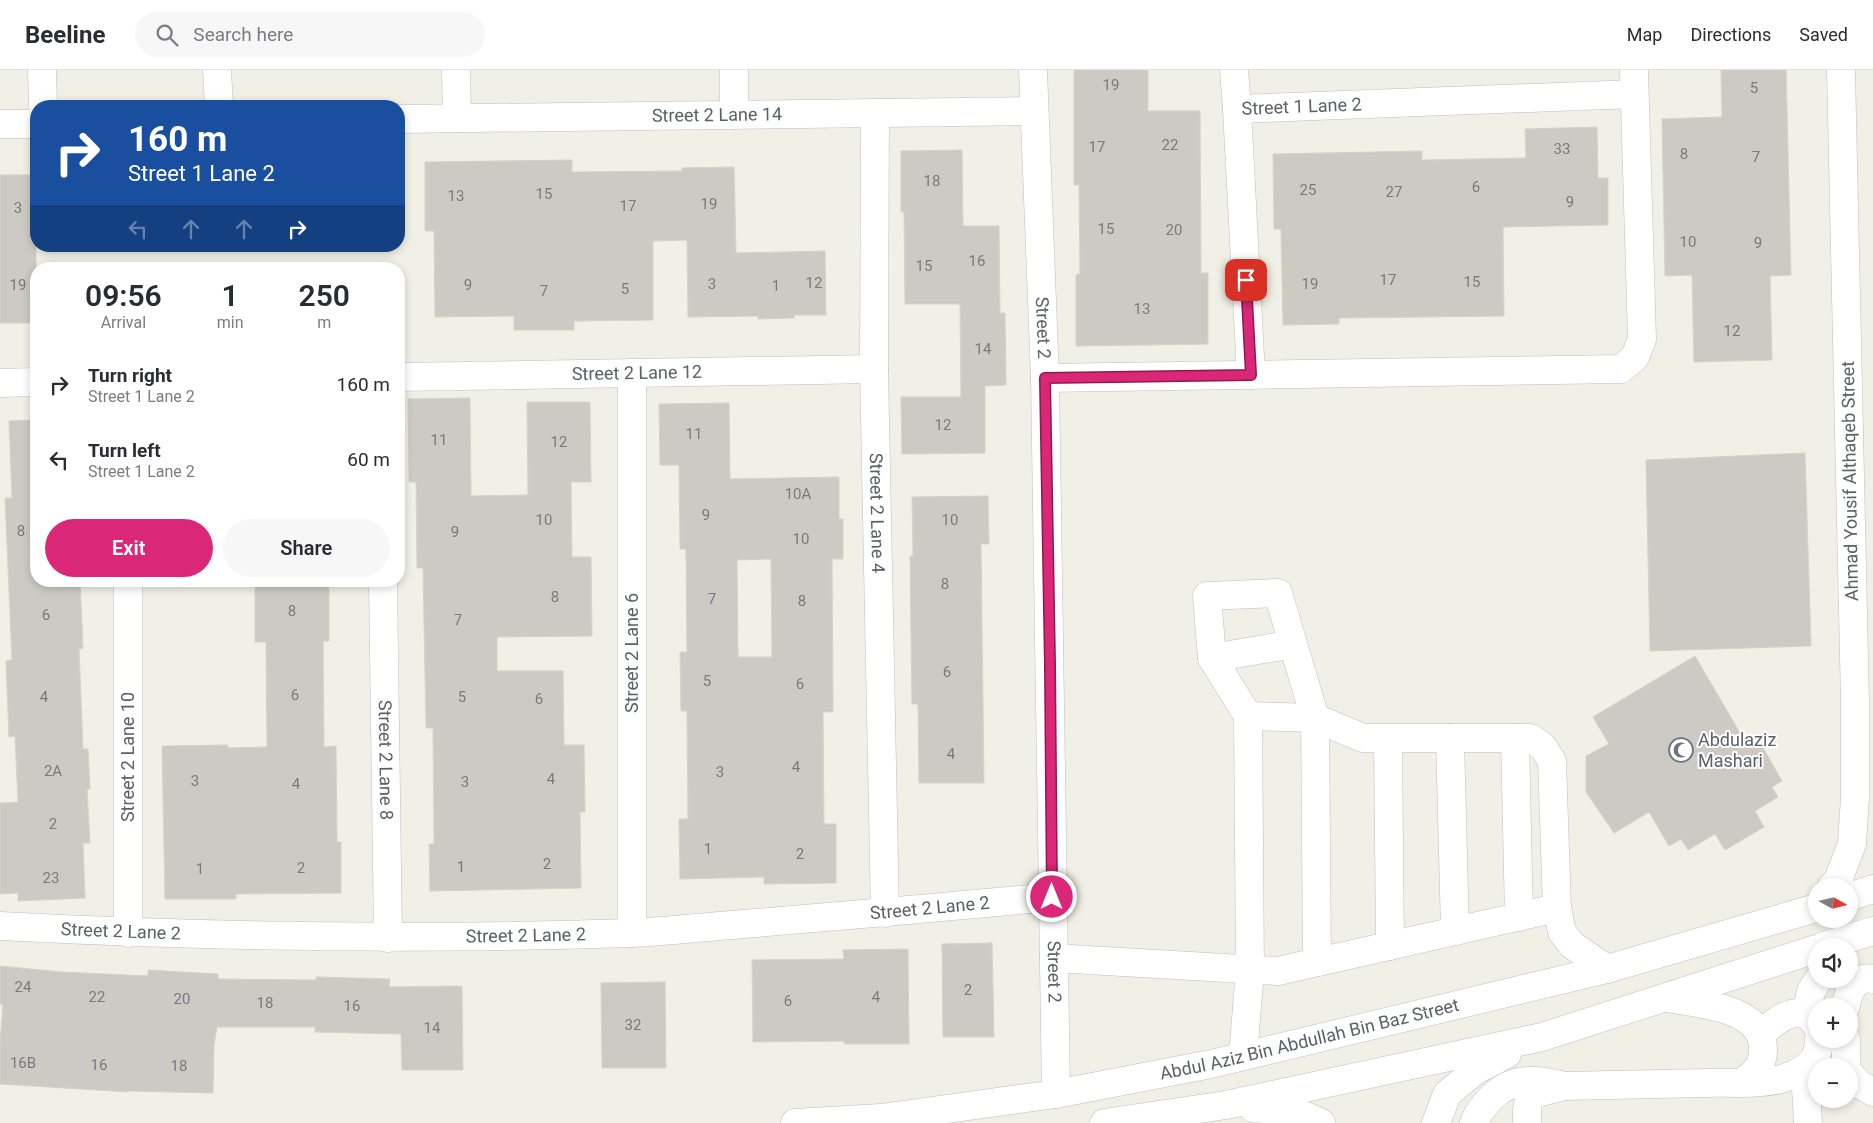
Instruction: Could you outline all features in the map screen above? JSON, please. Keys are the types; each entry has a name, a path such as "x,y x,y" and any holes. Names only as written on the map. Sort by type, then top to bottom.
{"street":[{"path":"42,70 43,100"},
{"path":"217,70 219,100"},
{"path":"456,70 456,118"},
{"path":"734,70 734,114"},
{"name":"Street 2","path":"1034,70 1045,378 1056,1094"},
{"path":"1234,70 1237,109"},
{"name":"Ahmad Yousif Althaqeb Street","path":"1839,878 1852,844 1855,797 1842,70"},
{"name":"Street 1 Lane 2","path":"1045,378 1251,375 1621,369 1635,357 1642,339 1634,82 1237,109 1251,375"},
{"name":"Street 2 Lane 14","path":"405,119 1034,111"},
{"name":"Street 2 Lane 4","path":"875,113 874,369 885,913"},
{"path":"0,124 30,124"},
{"name":"Street 2 Lane 12","path":"405,376 874,369"},
{"name":"Street 2 Lane 6","path":"632,373 632,933"},
{"path":"0,383 30,382"},
{"name":"Street 2 Lane 10","path":"128,587 128,933"},
{"name":"Street 2 Lane 8","path":"383,587 388,938"},
{"path":"1243,1056 1250,970 1248,716 1212,658 1207,596 1278,594 1315,718 1317,962"},
{"path":"1853,628 1863,641 1867,720 1873,729"},
{"path":"1212,658 1293,644"},
{"path":"1248,716 1315,718 1363,738 1531,738 1543,747 1552,761 1557,908 1562,932 1572,945 1607,969"},
{"path":"1450,738 1455,931"},
{"path":"1515,738 1520,917"},
{"path":"1388,739 1390,946"},
{"path":"1858,894 1873,889"},
{"name":"Street 2 Lane 2","path":"0,926 128,933 388,938 632,933 885,913 1052,897"},
{"path":"1054,958 1278,972 1557,908"},
{"name":"Abdul Aziz Bin Abdullah Bin Baz Street","path":"794,1123 881,1118 1056,1094 1211,1064 1607,969 1808,908"},
{"path":"1854,938 1873,931"},
{"path":"1104,1123 1226,1105 1542,1036 1808,952"},
{"path":"1848,998 1858,980 1865,978 1873,979"},
{"path":"1664,998 1713,1007 1741,1015 1749,1020 1761,1034 1763,1047 1760,1065 1755,1073 1744,1082"},
{"path":"1808,999 1808,1013"},
{"path":"1761,1034 1789,1014 1797,1012 1808,1021"},
{"path":"1436,1123 1447,1094 1476,1070 1542,1036"},
{"path":"1527,1121 1526,1108 1528,1098 1533,1094 1565,1086 1778,1080 1799,1072 1814,1060 1819,1051 1818,1048"},
{"path":"1799,1072 1806,1088 1808,1123"},
{"path":"1480,1114 1507,1085 1520,1082 1544,1081 1565,1086"},
{"path":"1858,1084 1873,1092"},
{"path":"1480,1114 1503,1101 1511,1103 1518,1108 1527,1121"},
{"path":"1226,1105 1297,1112 1321,1123"}],"building":[{"path":"1074,70 1148,70 1148,111 1200,111 1201,273 1208,273 1208,344 1076,346 1076,275 1080,274 1079,185 1074,185"},
{"path":"1721,70 1786,70 1791,275 1770,276 1772,360 1694,362 1692,275 1665,276 1662,119 1722,117"},
{"path":"1597,127 1598,178 1608,178 1608,225 1503,227 1504,316 1339,318 1339,324 1283,325 1281,229 1274,229 1273,154 1422,151 1422,160 1526,158 1525,129"},
{"path":"962,150 963,226 999,226 1000,313 1005,313 1006,385 985,386 985,453 902,454 901,397 961,397 960,304 905,304 904,212 901,212 901,151"},
{"path":"572,160 572,172 682,171 682,168 734,167 736,253 825,251 826,315 794,315 794,318 758,319 758,316 688,317 687,240 653,241 653,320 574,321 574,330 514,330 514,316 435,317 434,231 425,231 425,162"},
{"path":"0,175 30,175 30,252 36,252 36,262 30,262 30,323 0,323"},
{"path":"470,398 471,496 528,495 527,402 590,402 591,482 571,482 572,557 591,557 592,636 497,637 497,671 563,671 564,745 584,745 585,812 580,812 581,888 430,891 429,844 434,844 433,728 426,728 423,568 417,568 416,482 409,482 408,399"},
{"path":"729,403 730,479 839,477 839,519 843,519 843,559 832,559 833,712 823,712 824,824 836,824 836,883 764,884 764,877 680,879 679,819 688,819 687,711 681,711 680,652 687,652 686,549 680,549 679,465 660,465 659,404","holes":["771,559 772,657 738,657 737,560"]},
{"path":"30,420 30,587 80,587 83,648 79,649 83,749 88,749 90,789 87,790 90,843 83,843 85,898 18,901 18,893 0,894 0,803 18,802 15,736 9,737 6,661 12,660 5,498 12,498 9,421"},
{"path":"1805,453 1811,646 1650,651 1646,460"},
{"path":"988,496 989,544 981,544 984,783 919,783 918,704 912,704 910,556 913,556 912,497"},
{"path":"255,587 329,587 329,641 323,641 324,747 336,746 337,842 341,842 341,893 236,894 236,899 165,899 162,746 228,745 228,748 267,747 266,642 255,642"},
{"name":"Abdulaziz Mashari","path":"1695,656 1747,745 1758,739 1782,781 1772,787 1778,797 1755,811 1764,827 1725,850 1715,834 1688,850 1681,839 1669,846 1649,812 1614,833 1586,792 1586,756 1609,744 1593,717"},
{"path":"992,943 994,1037 943,1037 942,944"},
{"path":"908,949 909,1044 844,1044 844,1041 753,1042 752,960 844,959 843,950"},
{"path":"0,966 62,972 148,976 148,970 218,974 218,979 316,980 316,977 390,979 389,987 462,986 463,1070 402,1070 401,1034 315,1032 315,1027 217,1027 214,1044 213,1093 128,1092 0,1084 0,1042 3,1005 0,1004"},
{"path":"665,982 666,1068 602,1068 601,983"}],"place":[{"name":"Abdulaziz Mashari","path":"1681,750"}],"route":[{"path":"1052,897 1045,378 1251,375 1246,280"}]}
